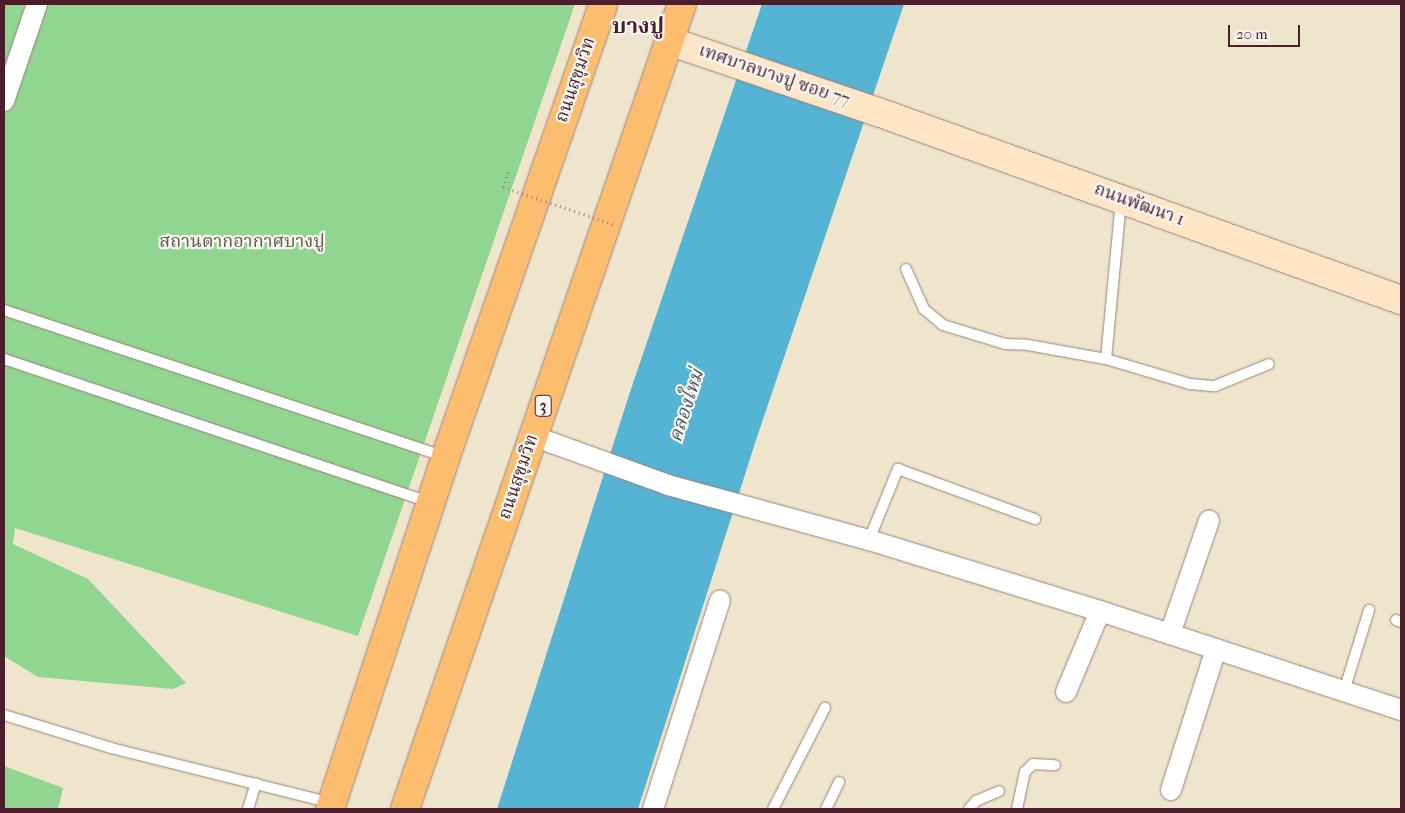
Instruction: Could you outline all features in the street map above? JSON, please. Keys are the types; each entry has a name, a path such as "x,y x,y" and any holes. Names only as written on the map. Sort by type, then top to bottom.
{"highway":[{"name":"ถนนสุขุมวิท","path":"331,806 446,456 603,4"},
{"name":"ถนนสุขุมวิท","path":"405,809 682,4"}],"main road":[{"name":"เทศบาลบางปู ซอย 77","path":"670,41 878,112"},
{"name":"ถนนพัฒนา 1","path":"878,112 1401,300"}],"street":[{"path":"4,101 11,60 37,4"},
{"path":"533,436 589,458 745,506 869,540 1100,611 1401,710"},
{"path":"1170,634 1209,521"},
{"path":"653,809 720,600"},
{"path":"1066,692 1100,611"},
{"path":"1171,790 1216,649"}],"lane":[{"path":"1106,359 1121,199"},
{"path":"906,269 924,309 943,325 1005,344 1028,345 1106,359 1190,384 1215,386 1269,364"},
{"path":"4,310 446,456"},
{"path":"4,359 431,502"},
{"path":"869,540 898,469 1036,519"},
{"path":"1344,691 1369,610"},
{"path":"773,809 825,708"},
{"path":"4,716 111,748 256,783 331,806"},
{"path":"1017,809 1025,772 1033,764 1055,765"},
{"path":"826,809 839,782"},
{"path":"248,809 256,783"},
{"path":"968,809 976,801 999,791"}],"path":[{"path":"508,170 503,186 616,225"}],"green space":[{"name":"สถานตากอากาศบางปู","path":"4,4 575,4 358,636 15,528 13,544 88,579 186,683 173,689 38,677 4,656"},
{"path":"4,766 63,788 58,809 4,809"}],"water":[{"name":"คลองใหม่","path":"762,4 904,4 757,437 638,809 497,809 629,395"}],"district":[{"name":"บางปู","path":"638,27"}]}
